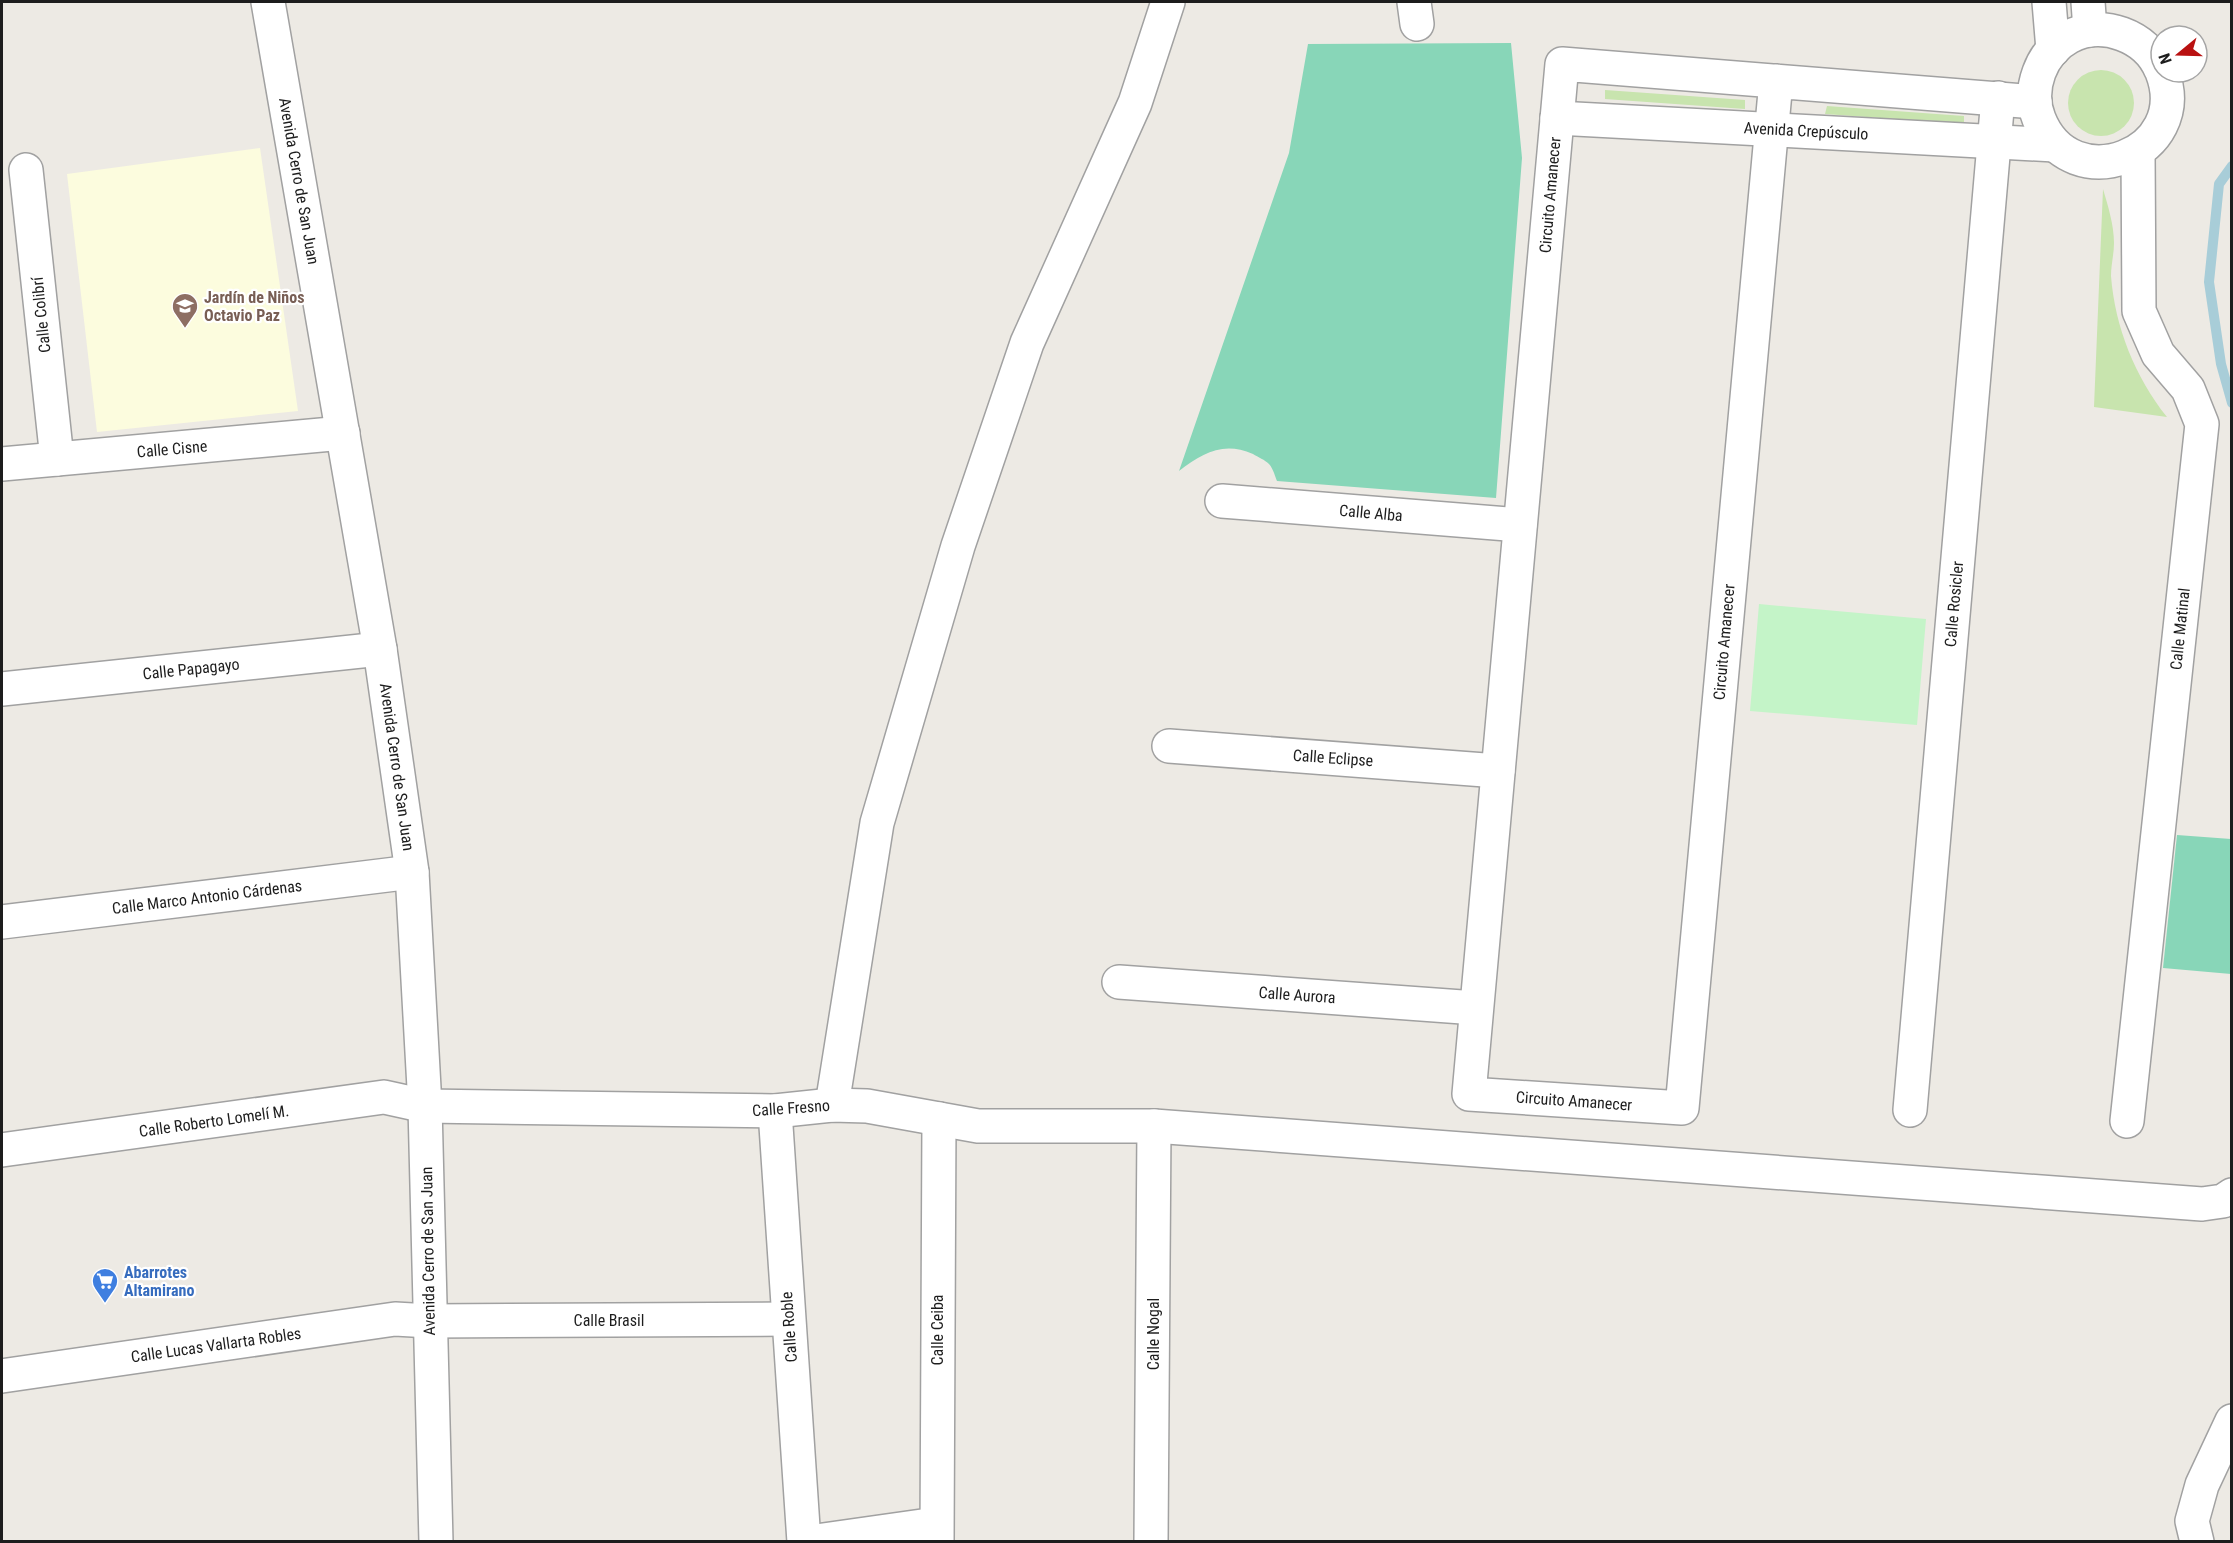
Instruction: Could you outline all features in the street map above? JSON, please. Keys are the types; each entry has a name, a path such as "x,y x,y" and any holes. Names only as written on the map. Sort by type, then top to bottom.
{"street":[{"name":"Avenida Cerro de San Juan","path":"268,2 380,649 411,872 425,1106 436,1542"},
{"path":"832,1105 877,823 958,546 1027,343 1135,103 1168,2"},
{"path":"2049,2 2053,50"},
{"path":"2149,52 2140,42 2089,16 2053,50 2042,65 2035,83 2035,102 2042,125 2055,145 2074,158 2096,163 2118,161 2138,152 2157,134 2166,110 2167,84"},
{"name":"Circuito Amanecer","path":"1562,64 1776,81 1682,1108 1469,1094 1562,64"},
{"path":"1776,81 2035,102"},
{"name":"Calle Rosicler","path":"1910,1110 1998,98"},
{"name":"Avenida Crepúsculo","path":"1557,118 2055,145"},
{"name":"Calle Matinal","path":"2127,1121 2202,424 2188,389 2158,354 2139,310 2138,152"},
{"name":"Calle Colibrí","path":"26,170 57,459"},
{"name":"Calle Cisne","path":"2,464 343,433"},
{"name":"Calle Alba","path":"1222,501 1520,525"},
{"name":"Calle Papagayo","path":"2,689 380,649"},
{"name":"Calle Eclipse","path":"1169,746 1498,771"},
{"name":"Calle Marco Antonio Cárdenas","path":"2,922 411,872"},
{"name":"Calle Aurora","path":"1119,982 1476,1008"},
{"name":"Calle Roberto Lomelí M.","path":"2,1150 384,1097 425,1106"},
{"name":"Calle Fresno","path":"425,1106 775,1111 832,1105 867,1106 978,1126 1154,1126 2202,1204 2223,1201 2232,1196"},
{"name":"Calle Roble","path":"775,1111 804,1542"},
{"name":"Calle Ceiba","path":"937,1533 939,1119"},
{"name":"Calle Nogal","path":"1151,1542 1154,1126"},
{"name":"Calle Lucas Vallarta Robles","path":"2,1376 395,1319 430,1321"},
{"name":"Calle Brasil","path":"430,1321 788,1319"},
{"path":"2197,1542 2192,1521 2202,1485 2232,1421"},
{"path":"809,1542 937,1533"}],"shaded area":[{"name":"Jardín de Niños Octavio Paz","path":"260,148 298,411 97,432 67,174"}],"green space":[{"path":"1511,43 1522,158 1496,498 1277,481 1272,468 1266,461 1242,450 1232,449 1205,454 1179,471 1289,153 1308,44"},
{"path":"2094,70 2108,70 2120,75 2129,84 2134,103 2132,116 2125,127 2108,136 2094,136 2082,131 2073,122 2068,110 2068,96 2073,84 2082,75"},
{"path":"1605,90 1745,100 1745,109 1605,99"},
{"path":"1827,106 1964,116 1964,124 1825,114"},
{"path":"2103,189 2113,229 2111,276 2122,332 2128,351 2145,385 2167,417 2094,407"},
{"path":"1759,604 1926,619 1917,725 1750,711"},
{"path":"2177,835 2231,839 2231,974 2163,968"}],"waterway":[{"path":"2232,166 2219,184 2209,282 2221,364 2232,403"}],"place":[{"name":"Jardín de Niños Octavio Paz","path":"185,329"},
{"name":"Abarrotes Altamirano","path":"105,1304"}]}
